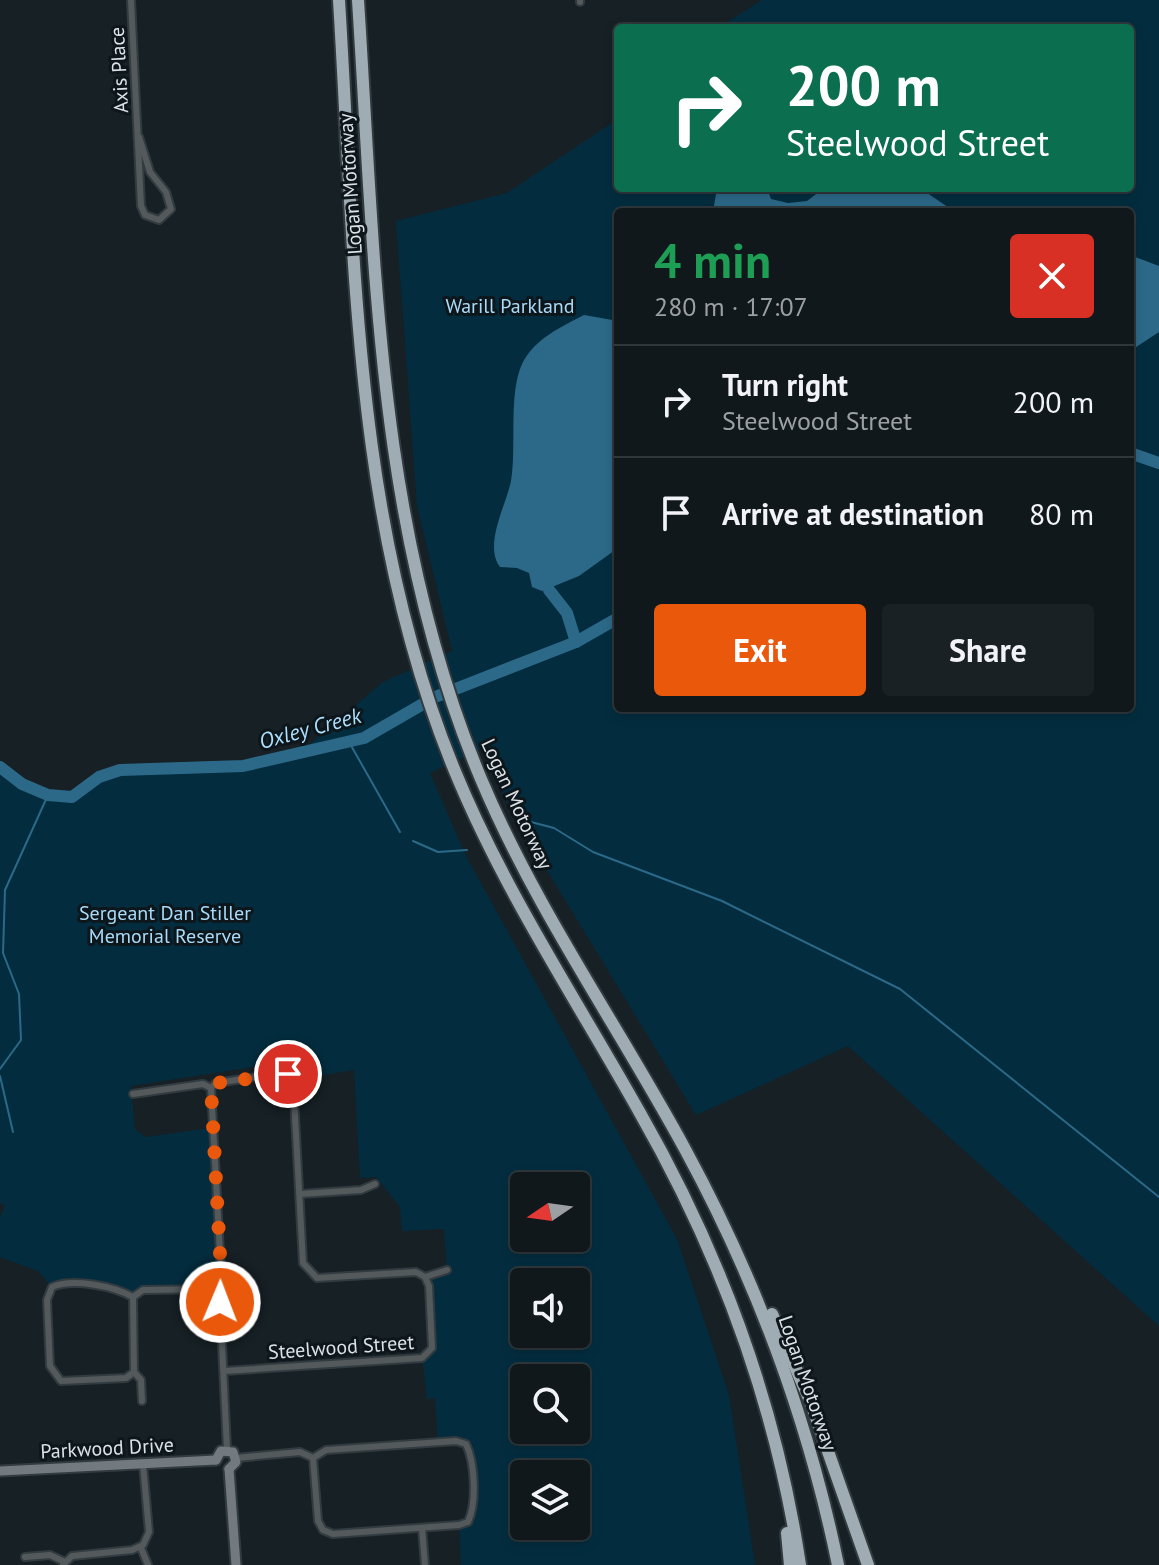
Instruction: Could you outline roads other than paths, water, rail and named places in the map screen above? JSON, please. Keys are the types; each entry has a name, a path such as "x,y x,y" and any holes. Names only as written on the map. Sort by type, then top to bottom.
{"highway":[{"name":"Logan Motorway","path":"339,0 369,434 386,541 417,663 452,764 512,894 640,1112 684,1196 736,1318 769,1420 800,1565"},
{"name":"Logan Motorway","path":"358,0 387,409 412,561 437,656 472,757 516,856 683,1146 755,1291 807,1437 838,1565"},
{"path":"755,1291 767,1302 796,1365 868,1565"},
{"path":"769,1420 768,1440 790,1565"}],"street":[{"name":"Axis Place","path":"131,0 141,206 145,215 159,220 171,209 170,200 150,172 139,137"},
{"path":"236,1458 227,1449 216,1289 221,1272 211,1088 216,1083 283,1073 293,1080 303,1263 308,1272 317,1278 416,1272 425,1277 447,1270"},
{"path":"133,1094 203,1084 211,1088"},
{"path":"300,1194 361,1190 375,1184"},
{"name":"Steelwood Street","path":"224,1371 422,1358 432,1348 429,1286 425,1277"},
{"path":"133,1297 122,1291 64,1282 52,1287 47,1300 50,1366 61,1381 126,1378 134,1372"},
{"path":"133,1297 143,1290 216,1289"},
{"path":"133,1297 134,1372 141,1380 142,1401"},
{"path":"456,1441 466,1444 470,1454 473,1512 468,1522 333,1534 323,1530 318,1521 313,1458 326,1450 456,1441"},
{"path":"227,1449 219,1452 216,1460 219,1466 229,1469"},
{"path":"236,1458 300,1452 313,1458"},
{"path":"229,1469 235,1465 236,1458"},
{"name":"Parkwood Drive","path":"0,1471 216,1460"},
{"path":"143,1464 149,1532 141,1548 148,1565"},
{"path":"229,1469 236,1565"},
{"path":"422,1528 425,1565"},
{"path":"25,1557 50,1555 64,1563 72,1556 141,1548"}],"waterway":[{"name":"Oxley Creek","path":"1134,454 1159,463"},
{"path":"549,590 567,613 576,642"},
{"name":"Oxley Creek","path":"0,767 22,784 48,795 72,797 99,777 120,770 243,766 364,738 435,697 576,642 614,620"},
{"path":"349,742 400,832"},
{"path":"0,1069 21,1040 19,994 3,953 5,890 48,795"},
{"path":"531,822 554,828 593,852 722,901 900,989 1159,1197"},
{"path":"413,841 438,852 467,850"},
{"path":"0,1076 13,1132"}],"park label":[{"name":"Warill Parkland","path":"510,306"},
{"name":"Sergeant Dan Stiller Memorial Reserve","path":"165,924"}]}
